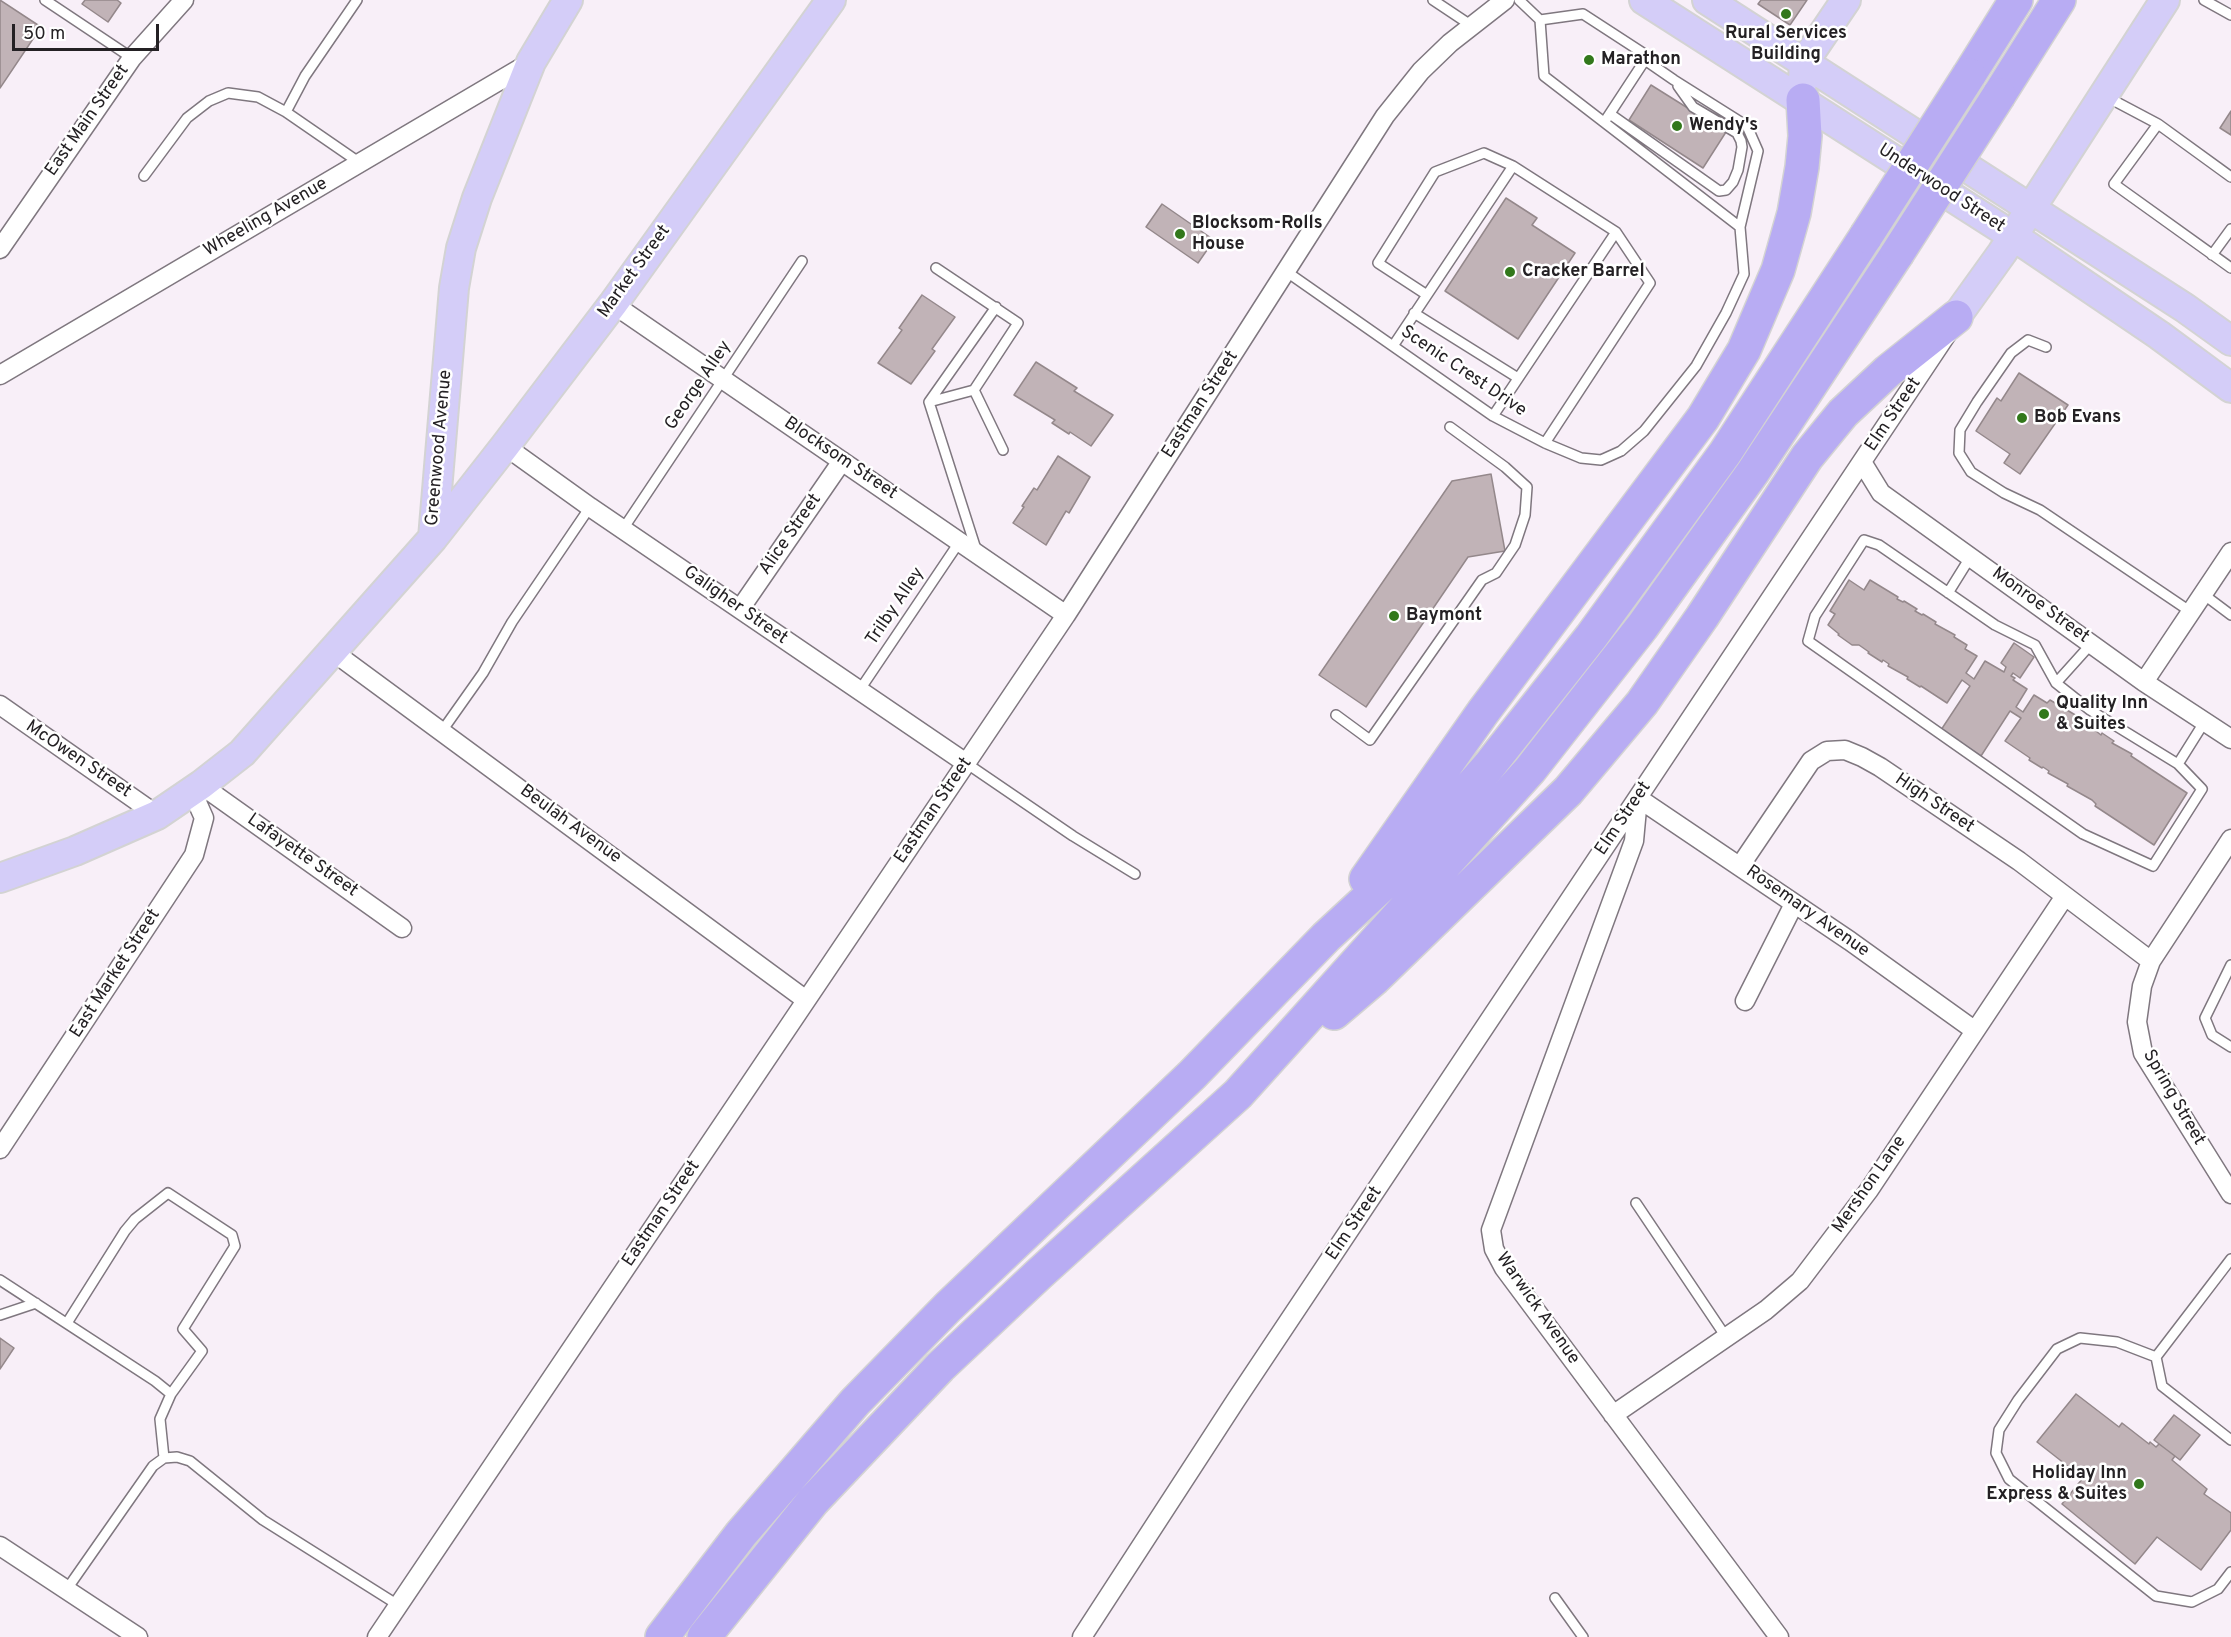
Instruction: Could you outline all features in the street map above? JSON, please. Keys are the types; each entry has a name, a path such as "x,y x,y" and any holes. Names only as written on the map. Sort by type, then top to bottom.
{"highway":[{"path":"662,1637 741,1534 855,1401 948,1307 1192,1074 1326,937 1400,868 1489,766 1592,637 1725,453 2016,0"},
{"path":"1238,1094 1537,761 1642,627 1746,482 1897,254 2059,0"},
{"path":"1326,937 1482,712 1703,418 1744,350 1778,270 1794,213 1805,136 1803,100"},
{"path":"704,1637 813,1502 940,1367 1238,1094 1374,979 1568,791 1642,703 1808,457 1843,413 1888,371 1956,317"}],"main road":[{"name":"Greenwood Avenue","path":"0,878 75,851 158,815 242,753 433,538 454,288 461,248 477,198 531,62 568,0"},
{"name":"Market Street","path":"433,538 613,304 831,0"},
{"name":"Underwood Street","path":"1644,0 2013,236 2231,387"},
{"name":"Underwood Street","path":"1707,0 2186,308 2231,341"},
{"path":"1803,100 1804,62 1846,0"},
{"name":"Elm Street","path":"1956,317 2013,236 2165,0"}],"street":[{"name":"East Main Street","path":"0,249 132,58 184,0"},
{"name":"Eastman Street","path":"377,1637 1066,615 1385,116 1421,71 1505,0"},
{"name":"Wheeling Avenue","path":"0,375 531,62"},
{"name":"Blocksom Street","path":"613,304 1066,615"},
{"name":"Elm Street","path":"1082,1637 1236,1400 1940,347 1956,317"},
{"name":"Galigher Street","path":"505,446 590,507 966,764"},
{"name":"Alice Street","path":"740,609 842,461"},
{"name":"Monroe Street","path":"1862,462 1881,493 2144,682 2231,738"},
{"path":"2144,682 2231,552"},
{"name":"Beulah Avenue","path":"332,651 806,1000"},
{"name":"McOwen Street","path":"0,705 158,815"},
{"name":"High Street","path":"1740,866 1811,761 1827,751 1845,750 1880,767 2019,861 2151,962"},
{"name":"Lafayette Street","path":"196,788 402,928"},
{"name":"East Market Street","path":"0,1149 194,855 204,818 196,788"},
{"name":"Rosemary Avenue","path":"1638,798 1850,941 1974,1030"},
{"name":"Warwick Avenue","path":"1638,798 1634,841 1491,1230 1494,1249 1504,1268 1779,1637"},
{"name":"Spring Street","path":"2231,839 2151,962 2142,986 2138,1022 2143,1053 2231,1194"},
{"name":"Mershon Lane","path":"1613,1415 1766,1310 1800,1281 1869,1190 2065,896"},
{"path":"1745,1001 1794,904"},
{"path":"0,1546 138,1637"}],"lane":[{"path":"45,0 132,58"},
{"path":"286,112 305,76 357,0"},
{"path":"1433,0 1472,26"},
{"path":"1519,0 1539,20 1545,76 1719,191 1726,190 1733,182 1738,170 1741,141 1737,133 1693,107 1674,80"},
{"path":"2204,0 2231,15"},
{"name":"Scenic Crest Drive","path":"1287,272 1493,416 1545,444 1581,458 1601,460 1621,452 1644,431 1696,366 1726,313 1744,274 1740,227 1758,151 1747,126 1674,80 1645,60 1643,53 1582,14 1539,20"},
{"path":"1608,118 1645,60"},
{"path":"144,176 187,118 209,101 228,93 258,97 286,112 360,163"},
{"path":"2103,95 2158,124 2231,177"},
{"path":"1608,118 1740,227"},
{"path":"2158,124 2114,184 2231,268"},
{"path":"1427,295 1378,263 1435,172 1484,153 1514,166 1616,232 1650,283 1545,444"},
{"path":"1393,346 1514,166"},
{"path":"2212,255 2231,229"},
{"path":"1493,416 1616,232"},
{"name":"George Alley","path":"623,529 802,261"},
{"path":"929,402 974,390 1018,323 936,268"},
{"path":"929,402 996,307"},
{"path":"1414,313 1518,378"},
{"path":"2046,347 2028,340 2011,353 1960,430 1959,453 1971,472 2004,493 2040,510 2191,612"},
{"path":"974,390 1003,450"},
{"path":"929,402 976,552"},
{"path":"1336,715 1370,740 1482,580 1496,573 1515,544 1525,515 1527,487 1506,466 1450,427"},
{"path":"442,731 483,673 512,622 590,507"},
{"path":"1864,540 1880,545 1948,593 1995,625 2035,645 2056,683 2090,710 2178,764 2202,789 2153,866 2083,834 1808,641 1815,616 1864,540"},
{"name":"Trilby Alley","path":"859,691 960,541"},
{"path":"1948,593 1971,556"},
{"path":"2203,594 2231,615"},
{"path":"2056,683 2092,644"},
{"path":"2178,764 2205,721"},
{"path":"966,764 1073,836 1135,874"},
{"path":"2231,965 2205,1018 2212,1035 2231,1047"},
{"path":"67,1323 125,1231 135,1219 168,1193 231,1235 235,1246 183,1329 202,1351 171,1394 160,1419 164,1458"},
{"path":"1636,1203 1726,1337"},
{"path":"2231,1259 2157,1357 2162,1386 2231,1440"},
{"path":"0,1280 155,1381 171,1394"},
{"path":"0,1315 36,1303"},
{"path":"2157,1357 2117,1342 2080,1338 2057,1350 2018,1400 1999,1430 1996,1453 2009,1479 2156,1596 2192,1602 2218,1589 2231,1572"},
{"path":"67,1589 153,1466 164,1458 177,1457 190,1461 263,1520 398,1605"},
{"path":"1555,1598 1583,1637"}],"building":[{"path":"0,0 41,27 0,88"},
{"path":"85,0 117,0 121,3 108,22 82,4"},
{"name":"Rural Services Building","path":"1761,0 1807,0 1790,25 1758,4"},
{"name":"Wendy's","path":"1651,85 1726,132 1703,168 1629,120"},
{"path":"2231,111 2231,135 2220,128"},
{"name":"Cracker Barrel","path":"1506,198 1537,218 1532,225 1575,253 1518,339 1445,291"},
{"name":"Blocksom-Rolls House","path":"1162,204 1214,240 1198,263 1146,227"},
{"path":"922,295 955,317 932,349 935,351 911,384 878,363 902,330 899,328"},
{"path":"1036,362 1077,388 1074,391 1113,415 1091,446 1052,423 1055,420 1014,395"},
{"name":"Bob Evans","path":"2019,373 2068,405 2020,474 2004,463 2010,454 1976,431 1997,398 2001,401"},
{"path":"1058,456 1090,477 1069,513 1066,511 1046,545 1013,523 1034,488 1037,490"},
{"name":"Baymont","path":"1491,474 1505,551 1468,557 1366,707 1319,675 1452,481"},
{"name":"Quality Inn & Suites","path":"1849,580 1864,590 1870,580 1955,635 1954,637 1967,645 1965,649 1977,656 1966,673 1974,679 1985,661 2004,672 2006,667 2001,663 2014,643 2034,657 2020,678 2013,673 2011,676 2015,678 2013,680 2027,689 2016,707 2023,712 2034,695 2047,703 2050,700 2077,716 2075,718 2083,721 2101,735 2102,733 2114,741 2112,743 2132,754 2131,756 2187,793 2154,845 2095,806 2092,800 2029,760 2030,758 2005,741 2021,718 2010,711 1981,756 1941,730 1970,686 1962,680 1947,703 1907,679 1908,677 1859,645 1852,645 1838,635 1828,625 1835,614 1830,611"},
{"path":"0,1338 14,1348 0,1369"},
{"name":"Holiday Inn Express & Suites","path":"2076,1394 2119,1427 2122,1423 2149,1444 2150,1442 2156,1447 2159,1444 2175,1456 2172,1460 2207,1489 2204,1494 2231,1513 2231,1530 2201,1570 2157,1537 2135,1564 2062,1504 2083,1478 2037,1442"},
{"path":"2174,1415 2200,1435 2180,1460 2154,1440"}],"place":[{"name":"Rural Services Building","path":"1786,14"},
{"name":"Marathon","path":"1589,60"},
{"name":"Wendy's","path":"1677,126"},
{"name":"Blocksom-Rolls House","path":"1180,234"},
{"name":"Cracker Barrel","path":"1510,272"},
{"name":"Bob Evans","path":"2022,418"},
{"name":"Baymont","path":"1394,616"},
{"name":"Quality Inn & Suites","path":"2044,714"},
{"name":"Holiday Inn Express & Suites","path":"2139,1484"}]}
